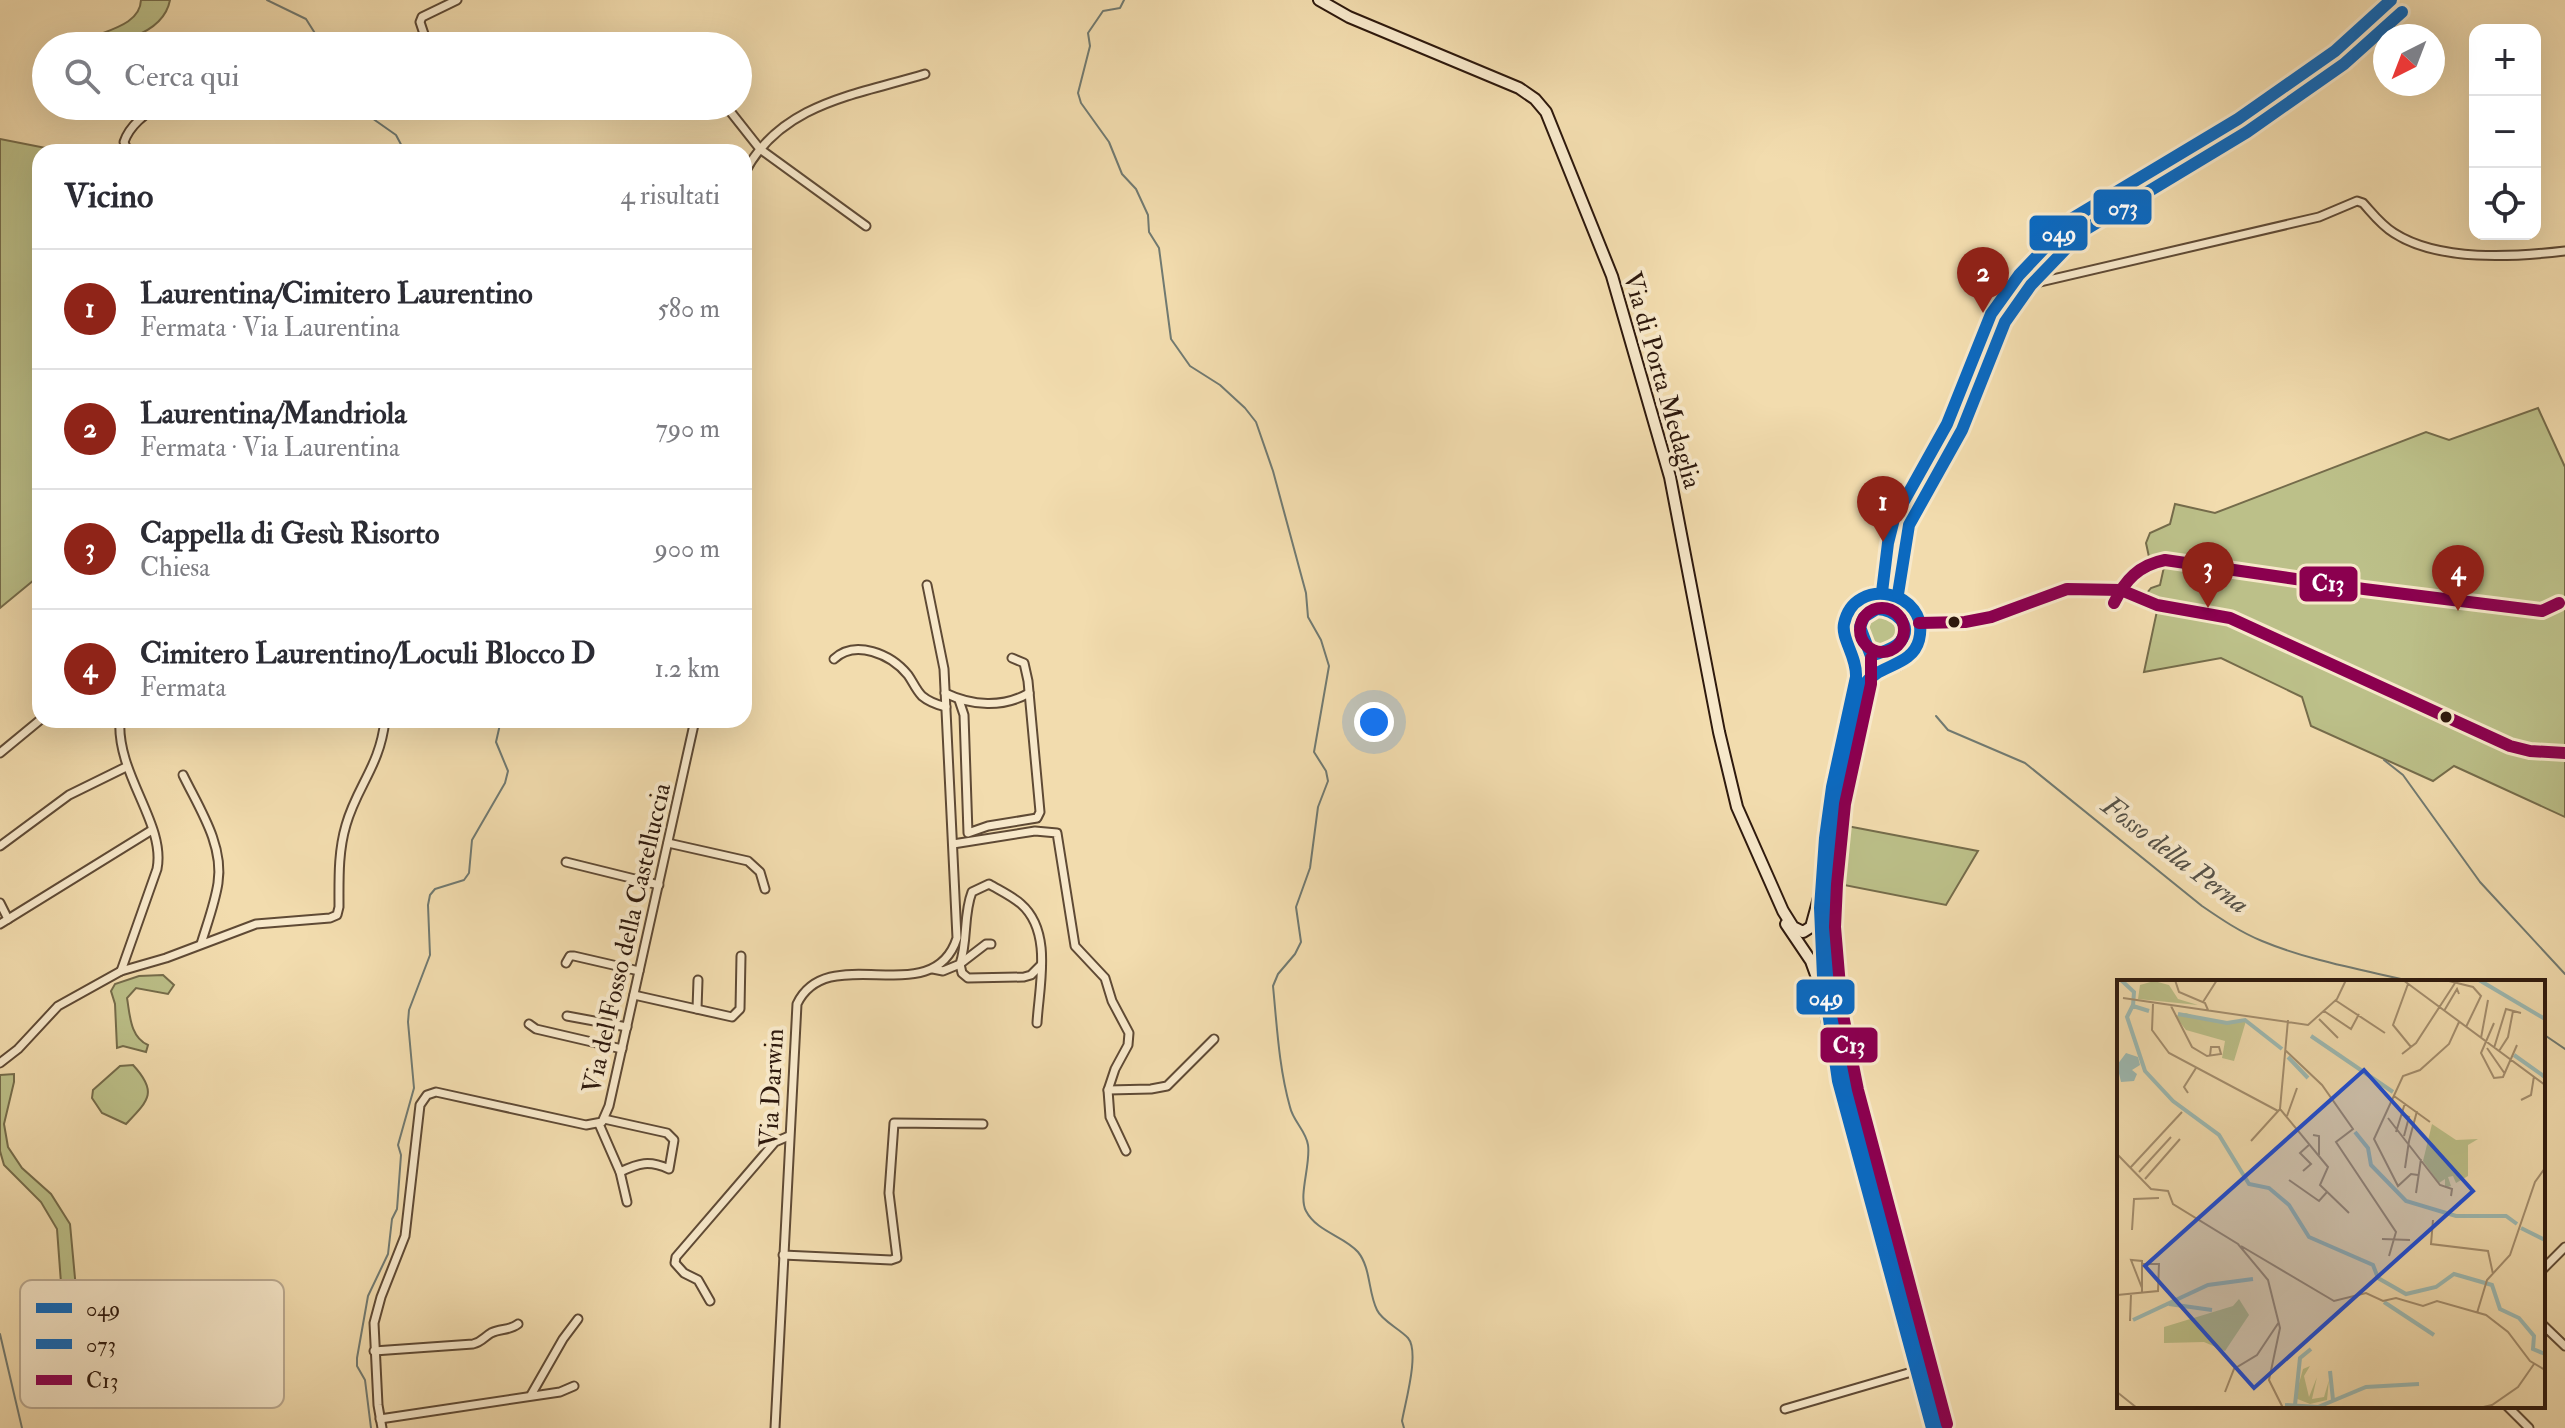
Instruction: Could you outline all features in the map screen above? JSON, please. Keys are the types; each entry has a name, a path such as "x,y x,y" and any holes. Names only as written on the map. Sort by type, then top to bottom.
{"main road":[{"name":"Via di Porta Medaglia","path":"1319,0 1349,17 1519,88 1531,95 1546,112 1612,276 1670,477 1735,799 1746,831 1783,911 1785,923 1812,963 1825,996"},
{"path":"1882,592 1894,519 1947,424 1986,325 2008,288 2073,218 2238,119 2335,51 2391,0"},
{"path":"1882,592 1904,599 1912,607 1920,629 1913,652 1905,661 1894,667 1882,668 1869,666 1855,658 1845,641 1844,621 1848,611 1862,597 1882,592"},
{"path":"1855,658 1855,681 1829,802 1820,894 1819,927 1825,996 1838,1081 1932,1428"},
{"path":"1882,668 1869,676 1864,685 1843,787 1830,889 1831,978 1853,1103 1942,1428"},
{"path":"1783,911 1795,929 1806,931 1813,924 1820,894"}],"street":[{"path":"423,32 420,22 422,17 457,0"},
{"path":"752,162 782,127 808,110 925,74"},
{"path":"125,144 127,132 141,120"},
{"path":"737,120 760,149 866,226"},
{"path":"2008,288 2319,217 2357,201 2392,232 2427,248 2465,253 2565,251"},
{"path":"927,585 943,654 957,938 949,955 933,969"},
{"path":"834,659 848,649 860,648 888,659 906,673 927,700 946,707"},
{"path":"959,700 964,715 968,833 988,826 1037,818 1029,693 1024,663 1012,658"},
{"path":"945,693 959,700 988,704 1014,702 1029,693"},
{"path":"0,753 32,727"},
{"path":"120,728 120,744 126,767 158,852 157,869 121,971"},
{"path":"0,1063 18,1049 58,1006 121,971 166,958 256,924 337,915 340,854 346,825 373,768 383,728"},
{"name":"Via del Fosso della Castelluccia","path":"382,1428 374,1351 377,1310 404,1240 414,1145 423,1098 436,1092 586,1125 602,1121 622,1049 693,728"},
{"path":"0,846 64,798 126,767"},
{"path":"183,775 208,827 218,861 215,895 201,944"},
{"path":"0,924 152,830"},
{"path":"953,844 1035,831 1057,833 1075,946 1105,978 1112,1001 1129,1033 1128,1045 1108,1090 1110,1117 1126,1151"},
{"path":"668,843 748,861 760,872 765,889"},
{"path":"566,862 659,885"},
{"path":"1037,1023 1041,965 1041,942 1031,916 1021,904 989,884 972,892 960,964 962,973 972,979 1024,977 1031,975 1041,965"},
{"path":"0,903 8,919"},
{"path":"960,964 986,944 991,944"},
{"path":"566,963 570,956 574,956 639,971"},
{"path":"634,995 732,1017 738,1013 741,956"},
{"name":"Via Darwin","path":"775,1428 795,1014 804,993 818,982 835,976 921,973 933,969 943,971 960,964"},
{"path":"697,1009 698,980"},
{"path":"567,1016 627,1027"},
{"path":"529,1024 536,1029 622,1049"},
{"path":"1108,1090 1144,1090 1167,1086 1214,1039"},
{"path":"1111,1079 1123,1088"},
{"path":"620,1172 644,1162 669,1169 674,1140 667,1133 602,1121 627,1202"},
{"path":"783,1255 894,1259 898,1253 889,1193 894,1123 983,1124"},
{"path":"710,1301 698,1280 678,1268 676,1257 775,1142 789,1136"},
{"path":"2545,1267 2565,1247"},
{"path":"531,1395 578,1319"},
{"path":"374,1351 473,1344 491,1333 508,1330 518,1324"},
{"path":"2545,1327 2565,1346"},
{"path":"1785,1409 1915,1371"},
{"path":"380,1419 560,1392 574,1386"},
{"path":"2509,1408 2529,1428"}],"green space":[{"path":"141,0 170,0 165,13 146,31 105,32 125,23 139,10"},
{"path":"0,139 32,145 32,582 0,608"},
{"path":"2538,408 2565,467 2565,817 2454,766 2433,781 2311,726 2302,697 2221,658 2144,672 2157,611 2149,605 2147,593 2160,585 2164,567 2149,557 2146,543 2150,533 2170,524 2175,504 2215,513 2426,432 2449,440"},
{"path":"1882,597 1895,600 1905,607 1912,617 1915,630 1912,643 1905,653 1895,660 1882,663 1869,660 1859,653 1852,643 1849,630 1852,617 1859,607 1869,600"},
{"path":"1847,826 1978,851 1946,905 1839,884"},
{"path":"163,975 174,985 168,994 136,988 127,998 132,1025 138,1037 148,1045 146,1052 123,1046 117,1048 115,1004 111,991 115,984 139,976"},
{"path":"133,1065 146,1082 148,1096 126,1124 102,1113 92,1098 93,1090 120,1066"},
{"path":"14,1074 4,1124 8,1147 22,1168 51,1194 70,1224 75,1280 61,1280 57,1229 41,1202 4,1165 0,1151 0,1075"}],"waterway":[{"path":"267,0 306,19 314,32"},
{"path":"1124,0 1120,8 1103,11 1088,33 1090,46 1078,93 1081,103 1109,142 1122,174 1136,189 1148,215 1149,232 1159,248 1171,339 1190,366 1220,385 1256,422 1273,471 1306,593 1308,617 1321,640 1329,666 1314,752 1326,771 1328,781 1318,807 1310,868 1296,907 1301,942 1273,986 1277,1032 1290,1107 1308,1145 1303,1197 1306,1211 1317,1224 1358,1252 1365,1265 1377,1310 1408,1338 1411,1345 1412,1366 1402,1421 1404,1428"},
{"path":"375,120 396,135 401,144"},
{"name":"Fosso della Perna","path":"1936,716 1948,730 2025,763 2202,906 2238,929 2299,954 2405,980"},
{"path":"371,1428 365,1380 357,1366 357,1358 368,1296 388,1254 392,1219 397,1209 401,1155 398,1145 414,1088 409,1010 430,955 428,905 435,889 464,880 469,873 472,840 505,783 508,771 496,742 499,728"},
{"path":"2384,760 2403,775 2480,882 2565,974"},
{"name":"Fosso della Perna","path":"2545,1035 2565,1049"},
{"path":"0,1334 22,1428"}],"transit line":[{"name":"049","path":"1882,592 1894,519 1947,424 1991,314 2019,275 2073,218 2238,119 2335,51 2391,0"},
{"name":"073","path":"1898,594 1909,525 1962,430 2005,322 2031,285 2083,231 2247,132 2344,64 2402,12"},
{"name":"C13","path":"2114,603 2134,575 2165,560 2542,611 2559,603"},
{"name":"C13","path":"1919,623 1965,622 1991,617 2067,589 2121,590 2157,605 2230,618 2510,746 2530,751 2565,753"},
{"name":"049","path":"1932,1428 1838,1081 1823,977 1820,908 1825,838 1832,787 1856,677 1844,624 1851,608 1875,594 1903,600 1914,610 1920,623 1919,640 1915,649 1902,661 1870,678 1864,685 1835,834 1829,895 1830,961 1845,1067 1861,1137 1942,1428"},
{"name":"C13","path":"1882,608 1898,614 1904,630 1898,646 1882,652 1866,646 1860,630 1866,614 1882,608"},
{"name":"073","path":"1877,609 1896,615 1905,630 1897,645 1871,656 1860,627 1864,617 1877,609"},
{"name":"C13","path":"1871,658 1871,684 1845,804 1837,884 1835,927 1842,1010 1858,1090 1947,1424"}],"place":[{"name":"Laurentina/Mandriola","path":"1983,313"},
{"name":"Laurentina/Cimitero Laurentino","path":"1883,542"},
{"name":"Cappella di Gesù Risorto","path":"2208,608"},
{"name":"Cimitero Laurentino/Loculi Blocco D","path":"2458,611"}]}
